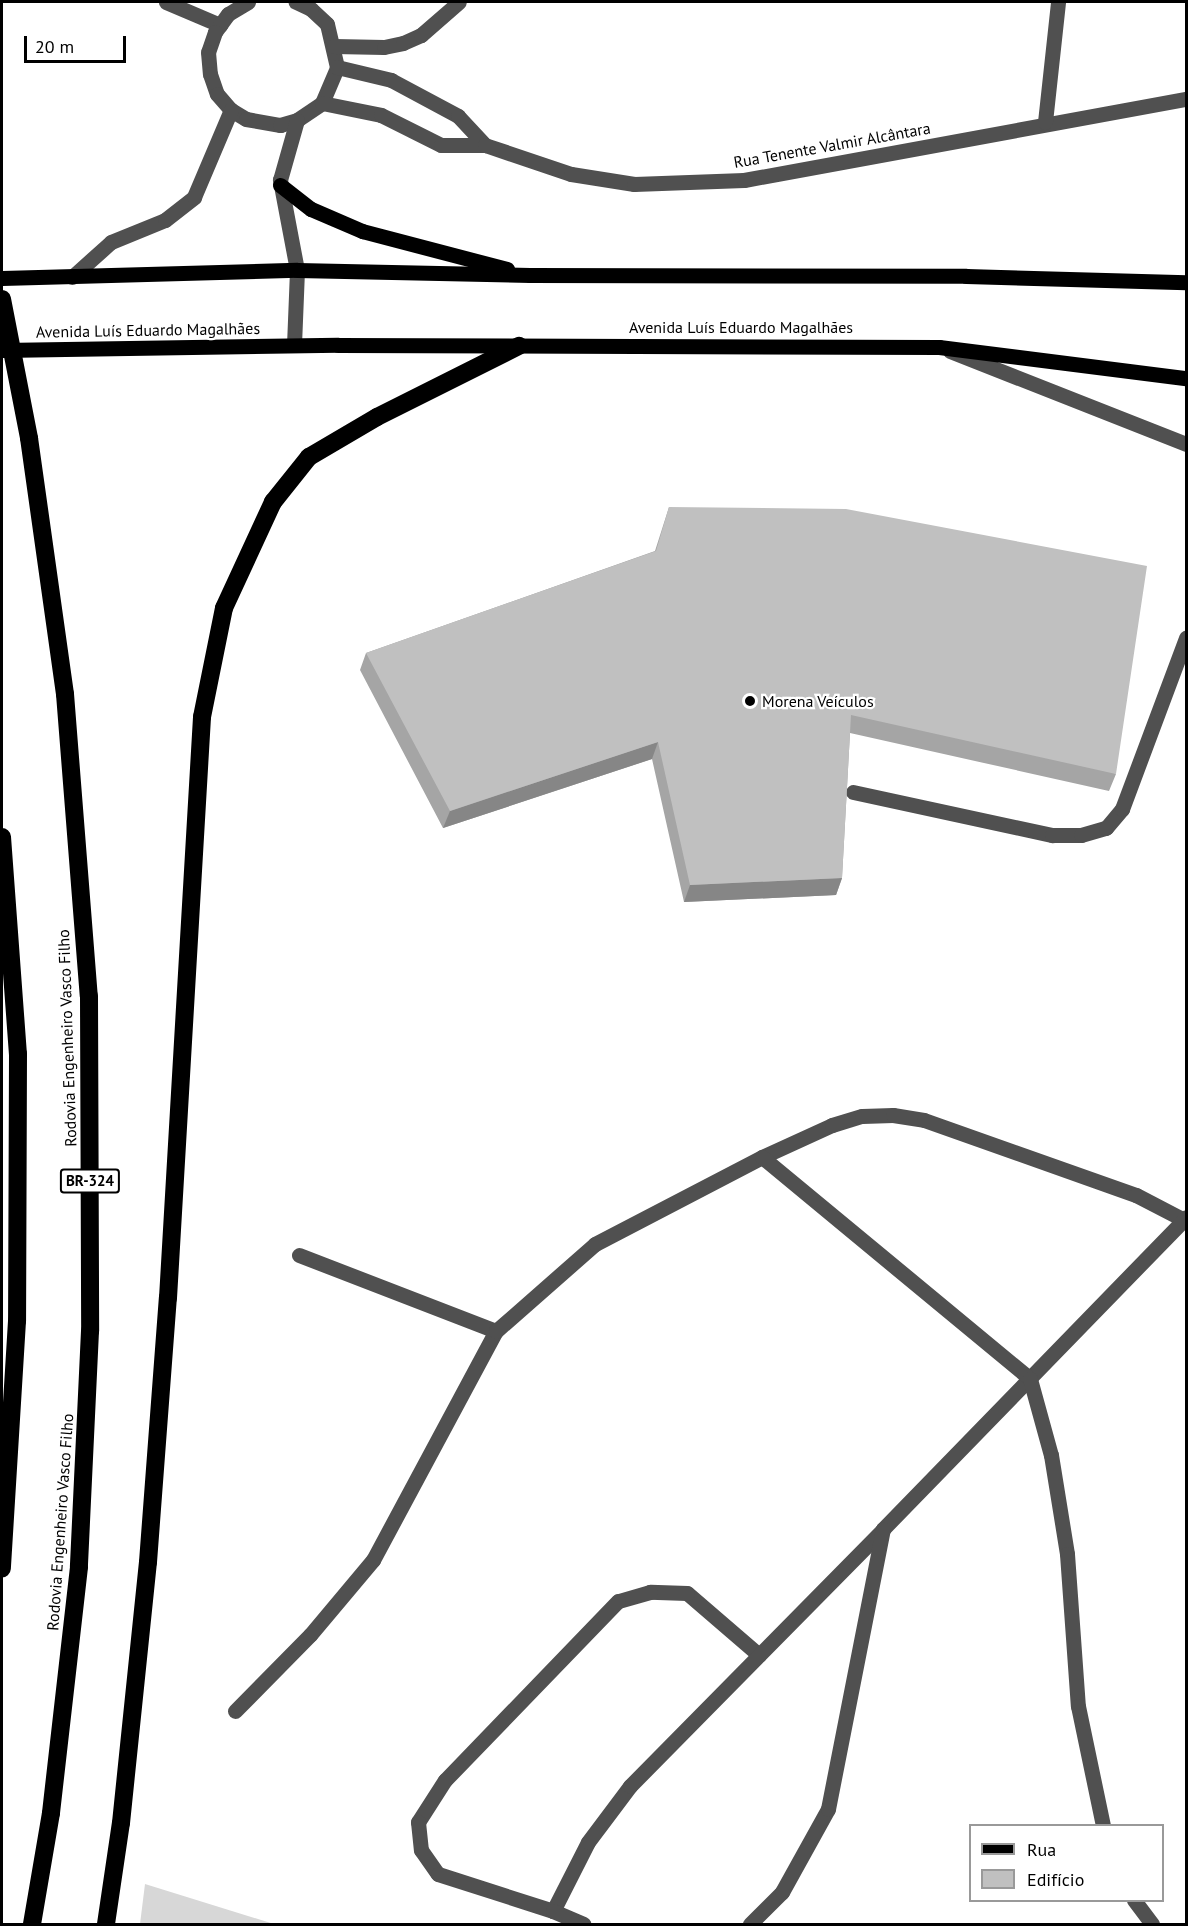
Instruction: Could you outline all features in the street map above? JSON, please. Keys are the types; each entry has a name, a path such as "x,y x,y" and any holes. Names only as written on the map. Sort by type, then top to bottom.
{"highway":[{"name":"Rodovia Engenheiro Vasco Filho","path":"2,299 29,438 65,694 88,996 90,1331 79,1567 51,1813 32,1924"},
{"path":"106,1924 121,1823 148,1563 168,1298 202,717 224,608 273,502 309,457 377,417 519,346"},
{"path":"2,837 18,1054 17,1321 2,1562"},
{"path":"2,1555 2,1569"}],"main road":[{"path":"280,185 311,209 363,231 530,275"},
{"path":"2,279 297,270 530,275 966,276 1186,282"},
{"name":"Avenida Luís Eduardo Magalhães","path":"2,350 294,345 939,347 1186,378"}],"street":[{"path":"166,2 220,25"},
{"path":"248,2 220,25 208,52 210,74 217,94 231,110 263,124 297,120 322,103 337,68 334,46 327,24 296,2"},
{"path":"334,46 384,47 404,42 421,35 459,2"},
{"path":"1045,122 1058,2"},
{"name":"Rua Tenente Valmir Alcântara","path":"337,68 391,80 458,116 485,145"},
{"name":"Rua Tenente Valmir Alcântara","path":"322,103 381,115 441,145 485,145 571,174 633,184 744,180 1045,122 1186,99"},
{"path":"72,278 111,242 165,220 194,197 231,110"},
{"path":"294,345 297,270 280,185 285,156 297,120"},
{"path":"939,347 1186,444"},
{"path":"853,792 1052,835 1081,835 1106,828 1122,809 1186,638"},
{"path":"235,1711 310,1635 373,1560 496,1332 595,1244 762,1157 832,1125 861,1116 893,1115 924,1120 1136,1195 1185,1218 630,1786 588,1842 553,1911"},
{"path":"762,1157 1030,1379 1052,1455 1067,1554 1078,1706 1103,1824"},
{"path":"299,1255 496,1332"},
{"path":"750,1924 782,1892 828,1809 883,1529"},
{"path":"583,1924 553,1911 438,1874 421,1850 418,1822 445,1780 618,1600 650,1592 687,1593 759,1655"},
{"path":"1136,1902 1152,1924"}],"shaded area":[{"path":"145,1884 274,1924 140,1924"}],"building":[{"name":"Morena Veículos","path":"669,507 846,509 1147,566 1116,774 851,715 842,878 690,885 658,742 450,811 366,653 656,551"}],"place":[{"name":"Morena Veículos","path":"750,701"}]}
